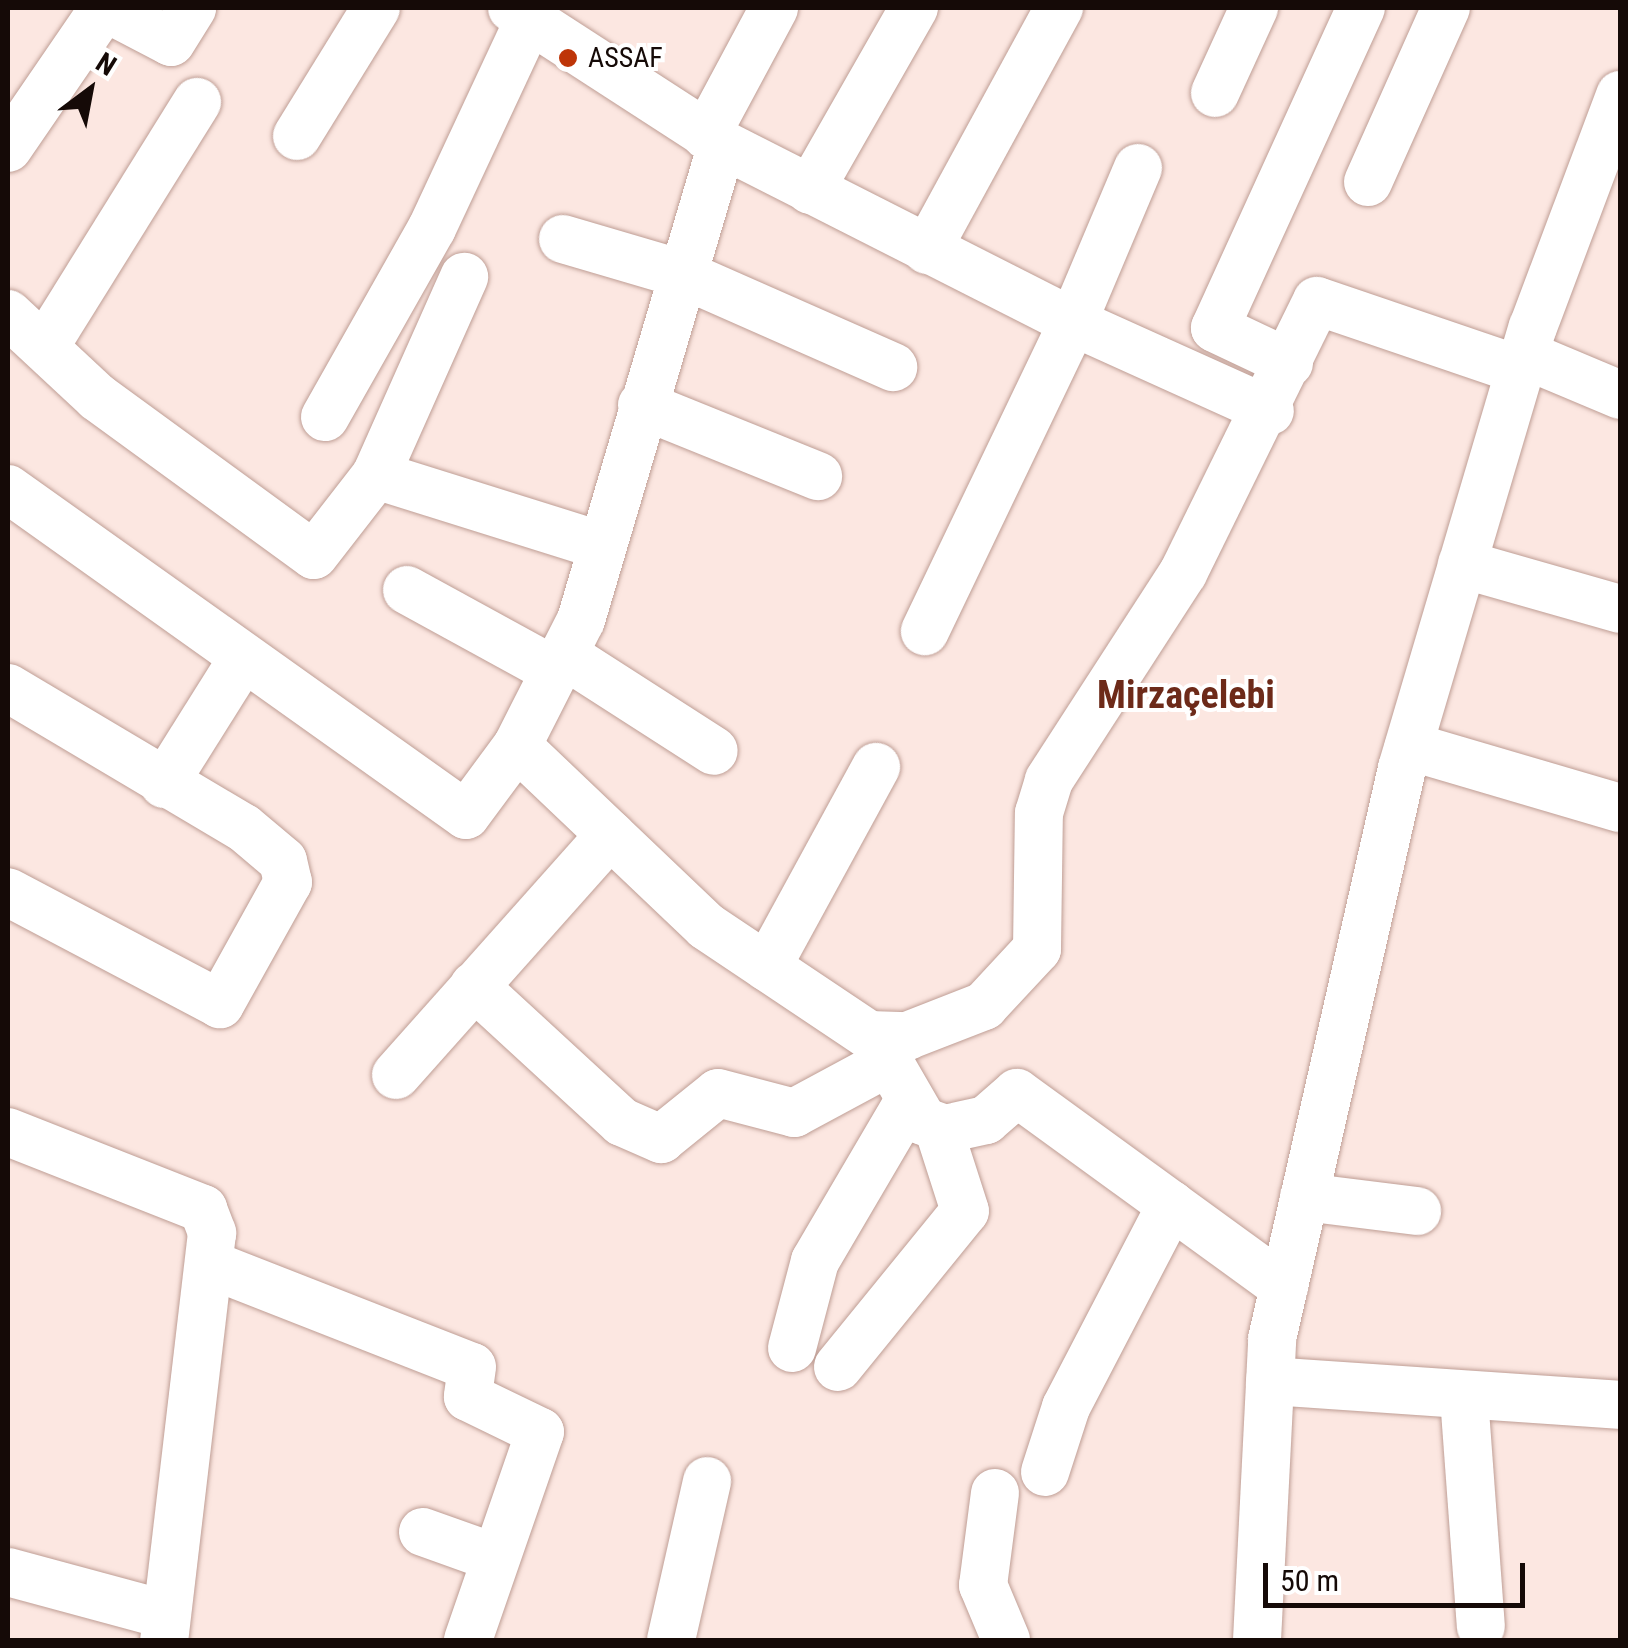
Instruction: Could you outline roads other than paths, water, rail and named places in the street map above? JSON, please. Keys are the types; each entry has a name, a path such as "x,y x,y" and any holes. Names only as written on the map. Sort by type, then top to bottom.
{"street":[{"path":"8,148 105,8 172,42 192,8"},
{"path":"297,136 376,8"},
{"path":"8,489 466,815 517,746 559,662 602,546 682,274 714,140 774,8"},
{"path":"810,190 914,8"},
{"path":"927,250 1059,8"},
{"path":"1214,93 1254,8"},
{"path":"1289,363 1215,328 1361,8"},
{"path":"1368,182 1446,8"},
{"path":"325,418 432,228 521,14 714,140 1073,322 1270,411"},
{"path":"47,343 197,102"},
{"path":"1256,1640 1270,1381 1284,1286 1408,746 1522,363 1617,115"},
{"path":"926,631 1073,322 1138,168"},
{"path":"563,239 682,274 893,367"},
{"path":"8,314 47,343 97,397 314,554 376,475 464,277"},
{"path":"474,986 622,1122 662,1139 718,1093 794,1113 880,1049 984,1006 1037,949 1039,813 1049,780 1184,573 1270,411 1318,301 1330,299 1620,396"},
{"path":"642,405 818,476"},
{"path":"376,475 602,546"},
{"path":"1462,564 1620,609"},
{"path":"407,590 559,662 714,751"},
{"path":"164,784 243,658"},
{"path":"8,688 283,861 288,882 220,1004 8,892"},
{"path":"517,746 706,926 880,1049 922,1116 965,1211 838,1367"},
{"path":"1408,746 1620,808"},
{"path":"768,967 876,766"},
{"path":"396,1076 610,835"},
{"path":"922,1116 986,1120 1018,1093 1284,1286"},
{"path":"792,1348 815,1261 922,1116"},
{"path":"8,1132 203,1208 209,1264 164,1627 8,1572"},
{"path":"1304,1197 1417,1210"},
{"path":"1045,1472 1066,1407 1170,1204"},
{"path":"209,1264 472,1367 468,1397 540,1432 468,1640"},
{"path":"1270,1381 1620,1405"},
{"path":"1464,1397 1481,1626"},
{"path":"670,1640 706,1481"},
{"path":"995,1493 983,1585 1006,1640"},
{"path":"423,1532 496,1558"}],"place":[{"name":"ASSAF","path":"568,58"}],"district":[{"name":"Mirzaçelebi","path":"1186,696"}]}
